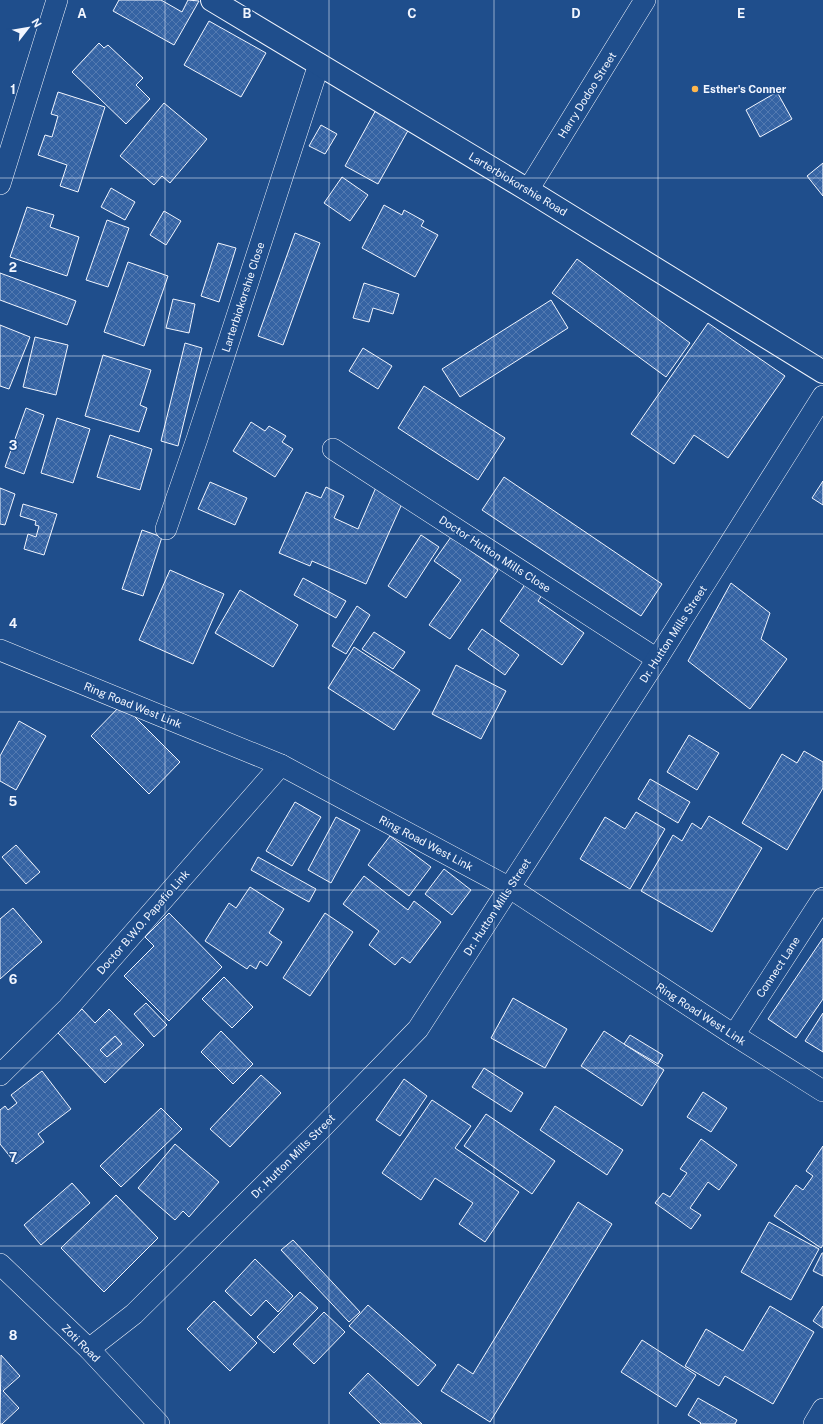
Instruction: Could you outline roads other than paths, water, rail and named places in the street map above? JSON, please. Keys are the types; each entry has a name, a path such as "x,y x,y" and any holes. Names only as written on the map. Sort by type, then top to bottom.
{"street":[{"path":"0,184 57,0"},
{"name":"Larterbiokorshie Road","path":"212,0 528,190 823,372"},
{"name":"Harry Dodoo Street","path":"528,190 645,0"},
{"name":"Larterbiokorshie Close","path":"166,529 197,439 319,64"},
{"name":"Dr. Hutton Mills Street","path":"88,1349 134,1314 317,1133 418,1029 657,659 823,396"},
{"name":"Doctor Hutton Mills Close","path":"333,449 657,659"},
{"name":"Ring Road West Link","path":"0,650 281,765 510,888 734,1035 823,1091"},
{"name":"Doctor B.W.O. Papafio Link","path":"0,1074 68,1008 281,765"},
{"name":"Connect Lane","path":"734,1035 823,898"},
{"name":"Zoti Road","path":"0,1264 88,1349 159,1424"},
{"path":"814,1424 823,1409"}],"place":[{"name":"Esther's Conner","path":"695,89"}]}
